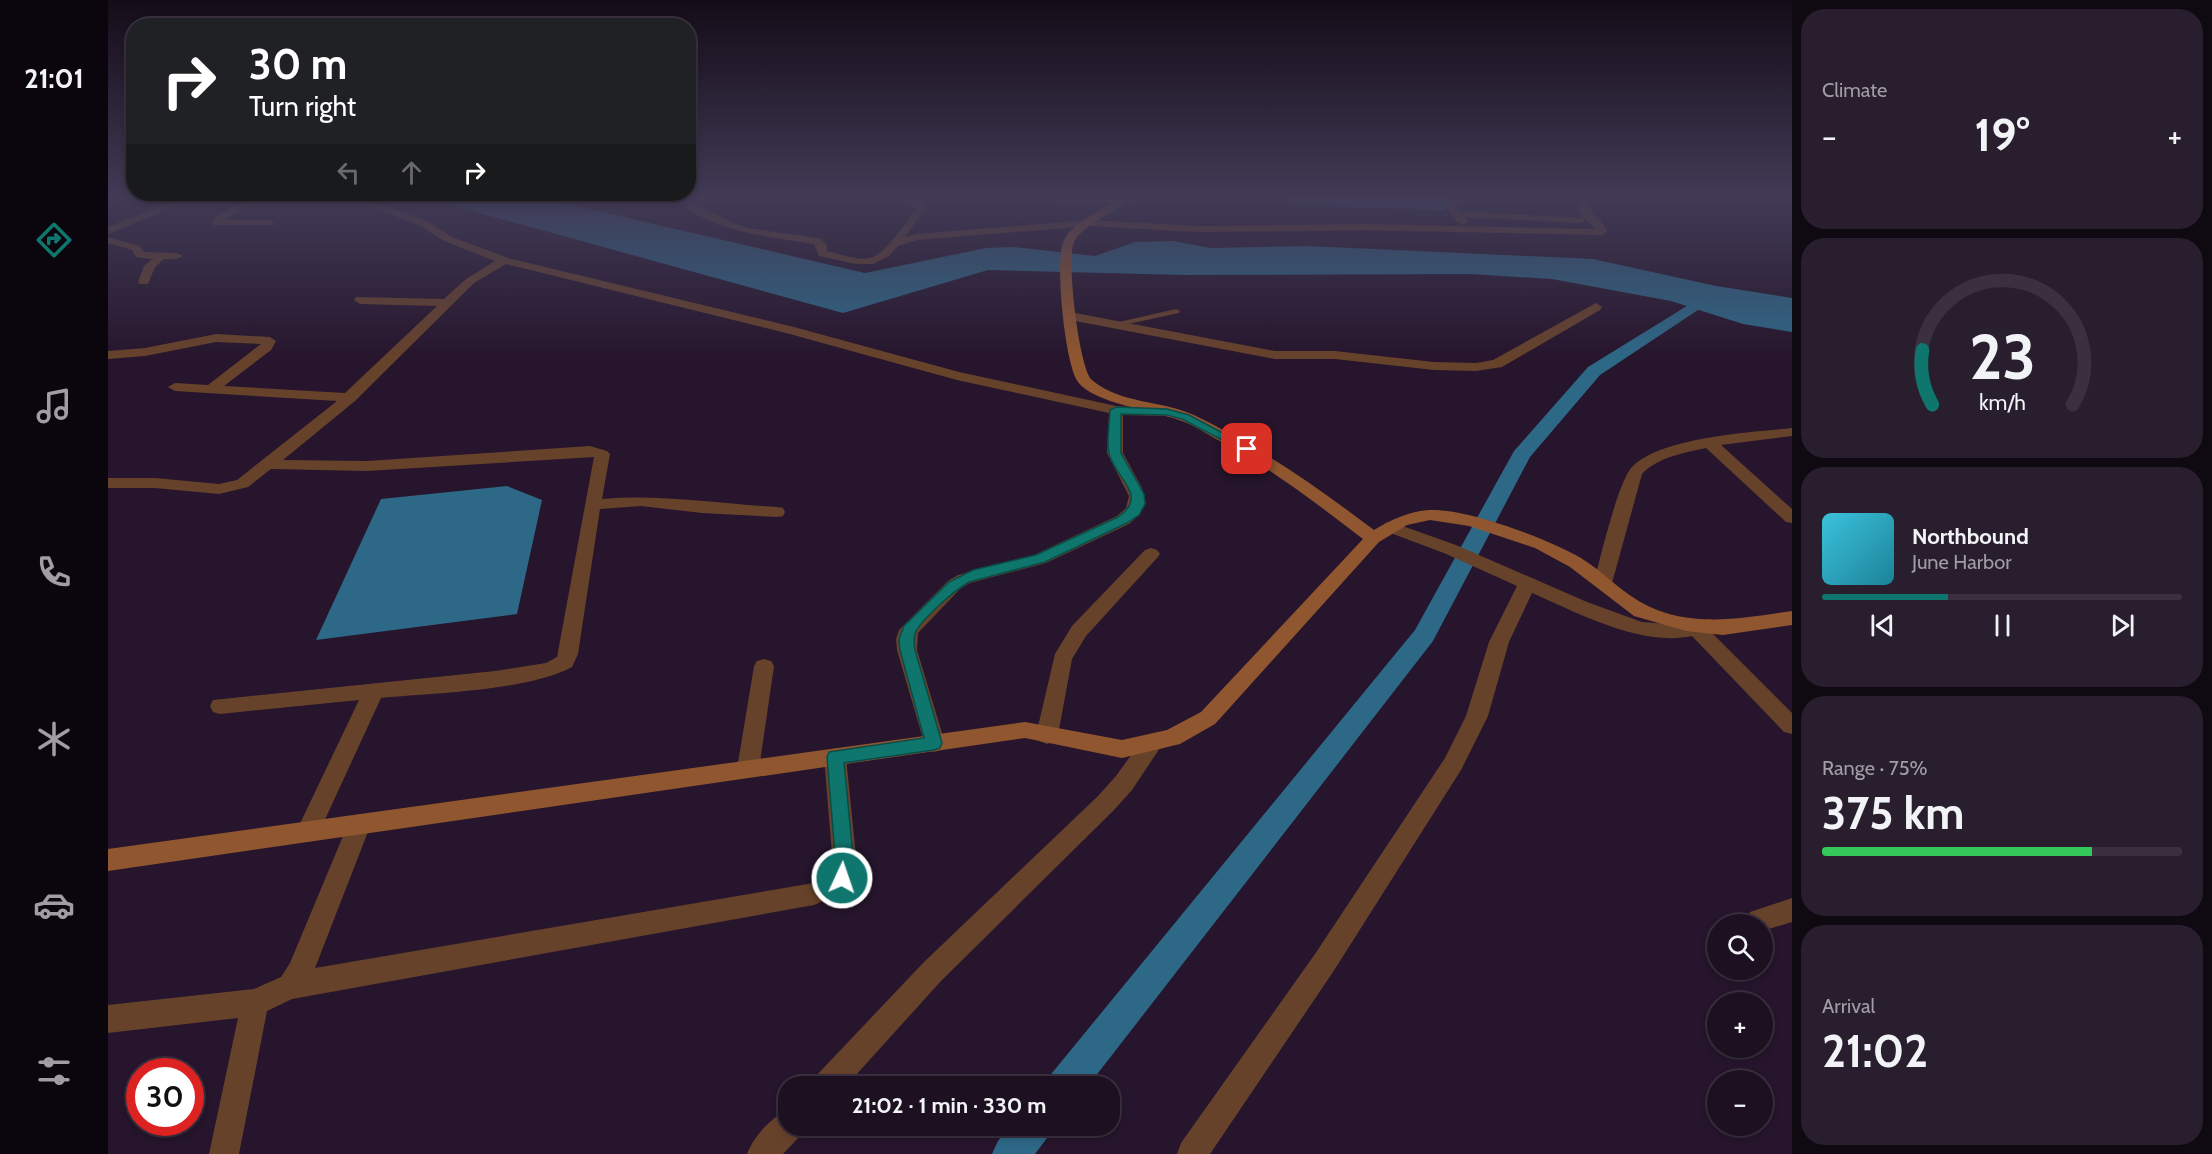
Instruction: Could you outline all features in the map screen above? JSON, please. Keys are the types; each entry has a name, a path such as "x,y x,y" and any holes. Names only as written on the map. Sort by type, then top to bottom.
{"main road":[{"path":"1067,252 1065,279 1077,364 1084,381 1114,398 1185,417 1247,449 1327,503 1382,533"},
{"path":"108,860 1025,730 1122,749 1172,738 1208,718 1382,533 1402,521 1430,515 1471,521 1541,544 1576,564 1641,611 1686,624 1702,628 1723,627 1792,618"}],"street":[{"path":"138,252 140,255 177,256"},
{"path":"482,252 504,260 780,327 957,376 1116,410 1167,412"},
{"path":"821,252 829,256 856,261 873,261 887,252"},
{"path":"144,282 150,266 161,256"},
{"path":"108,483 155,483 219,489 232,488 253,478 350,398 470,281 504,260"},
{"path":"360,300 449,303"},
{"path":"1070,316 1275,355 1335,355 1434,366 1476,367 1497,364 1596,307"},
{"path":"109,355 146,352 216,338 270,341 266,348 211,389"},
{"path":"176,387 350,398"},
{"path":"934,743 907,650 906,639 909,630 954,585 964,579 977,573 1040,559 1123,520 1134,512 1138,504 1137,494 1115,453 1116,410"},
{"path":"1603,583 1611,543 1635,471 1645,462 1667,452 1792,432"},
{"path":"1711,444 1792,518"},
{"path":"220,706 495,679 559,667 565,662 568,654 580,568 602,454 598,452 368,466 270,464"},
{"path":"593,505 640,501 702,508 777,512"},
{"path":"1382,533 1450,549 1580,607 1641,629 1680,632 1702,628 1792,726"},
{"path":"1047,735 1062,659 1079,631 1151,554"},
{"path":"1192,1154 1324,963 1453,764 1477,716 1499,642 1527,583"},
{"path":"748,769 764,666"},
{"path":"308,832 374,691"},
{"path":"835,1076 932,972 1106,803 1124,783 1153,742"},
{"path":"108,1019 255,1002 290,986 814,894 831,887 842,878 845,866 835,757"},
{"path":"290,986 300,972 359,825"},
{"path":"1773,916 1792,910"},
{"path":"224,1154 255,1002"},
{"path":"762,1154 779,1136"}],"lane":[{"path":"1114,324 1176,311"}],"water":[{"path":"621,252 774,252 865,273 967,252 1057,252 1095,256 1107,252 1436,252 1593,259 1716,286 1792,298 1792,332 1743,324 1671,301 1552,279 1471,274 1185,275 988,270 843,313"},
{"path":"507,486 542,500 517,614 316,640 381,499"}],"waterway":[{"path":"1073,1076 1424,635 1521,455 1594,371 1708,297"},
{"path":"1011,1154 1025,1136"}],"route":[{"path":"842,878 845,866 835,757 934,743 907,650 906,639 916,621 954,585 964,579 977,573 1040,559 1123,520 1134,512 1138,504 1137,494 1115,453 1116,410 1167,412 1185,417 1247,449"}]}
